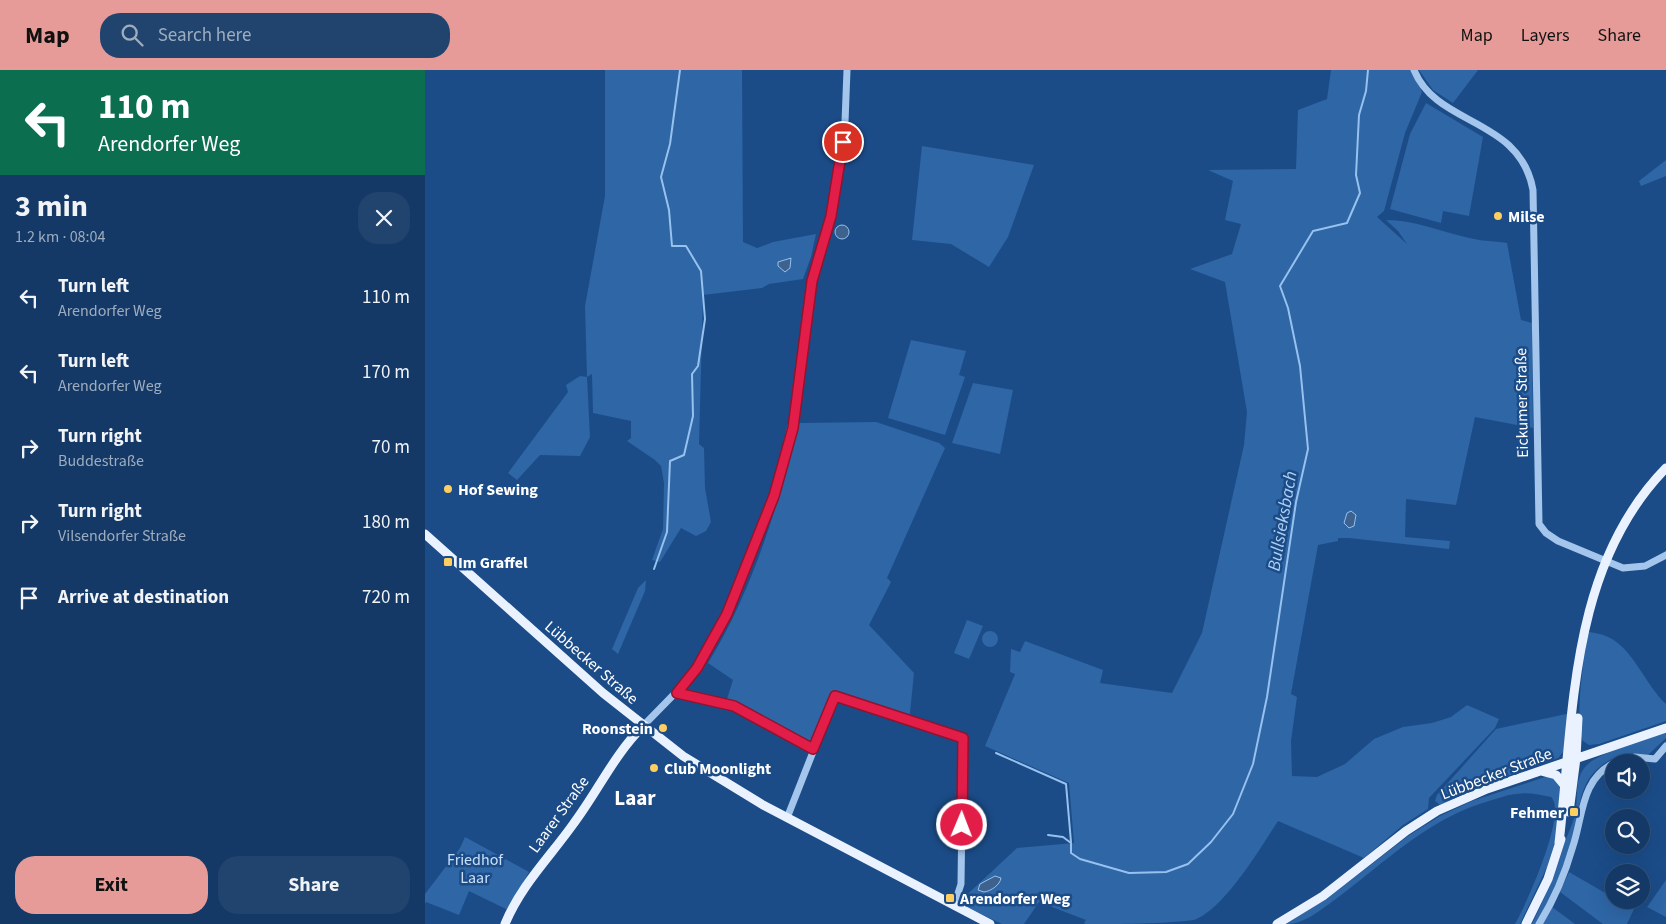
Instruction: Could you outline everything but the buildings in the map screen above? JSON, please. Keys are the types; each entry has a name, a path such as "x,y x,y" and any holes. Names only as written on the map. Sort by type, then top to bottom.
{"main road":[{"path":"1526,924 1548,879 1569,812 1578,676 1585,626 1610,549 1637,504 1666,468"},
{"name":"Lübbecker Straße","path":"425,534 643,726 709,773 787,818 990,924"},
{"path":"1559,843 1566,787 1577,737 1578,676"},
{"name":"Laarer Straße","path":"505,924 523,889 574,823 620,751 643,726"},
{"name":"Lübbecker Straße","path":"1277,924 1323,896 1406,831 1437,811 1487,789 1666,728"},
{"path":"1577,737 1582,745 1597,751"},
{"path":"1540,771 1556,775 1566,787"}],"street":[{"path":"643,726 677,693 697,668 727,614 767,516 781,473 797,402 812,281 829,226 835,197 846,112 847,70"},
{"name":"Eickumer Straße","path":"1414,70 1424,86 1435,96 1457,113 1507,142 1521,158 1530,174 1534,230 1539,524 1551,537 1623,568 1635,568 1666,555"},
{"path":"677,693 734,706 813,749"},
{"path":"787,818 835,696 963,738 961,884 954,906"},
{"path":"1650,758 1655,759 1666,746"},
{"path":"1539,924 1555,895 1565,871 1575,840 1585,796 1595,778 1605,770"}],"green space":[{"path":"605,70 742,70 743,242 757,248 773,242 816,234 811,257 803,279 769,284 762,288 703,295 699,444 704,448 705,488 711,522 706,531 696,536 681,528 660,562 652,560 663,529 664,483 661,466 627,441 631,438 631,421 593,413 592,374 587,377 585,306 605,196"},
{"path":"1331,70 1411,70 1422,92 1405,133 1384,211 1377,217 1407,244 1398,231 1386,220 1416,224 1475,239 1507,243 1521,320 1532,323 1533,428 1475,417 1456,505 1406,499 1405,537 1450,541 1449,549 1349,538 1338,538 1338,541 1318,545 1291,694 1297,697 1291,741 1292,776 1317,777 1345,764 1374,739 1403,727 1432,723 1451,717 1467,705 1499,719 1495,728 1429,798 1428,809 1403,825 1364,858 1278,821 1252,861 1229,891 1206,914 1194,920 1155,923 1086,924 1084,923 1086,920 1039,902 1024,924 1002,924 958,903 1017,848 1074,843 1069,783 985,746 1015,674 1010,672 1011,649 1020,652 1025,641 1103,670 1100,683 1172,693 1202,633 1244,445 1247,412 1225,282 1190,269 1232,254 1241,224 1225,220 1233,181 1208,170 1296,169 1298,110 1327,99"},
{"path":"1419,70 1478,70 1453,103 1433,90"},
{"path":"1426,103 1483,137 1469,216 1443,211 1441,223 1390,209 1410,134"},
{"path":"922,146 1034,165 1008,237 989,267 951,244 912,240"},
{"path":"1666,160 1666,176 1641,186 1639,181"},
{"path":"911,340 966,351 959,375 965,377 945,435 888,418"},
{"path":"580,376 587,377 590,437 580,456 540,455 517,480 508,473 568,392 566,385"},
{"path":"973,383 1013,390 1000,454 952,443"},
{"path":"876,422 939,443 945,448 887,578 891,582 869,625 914,673 909,723 836,699 816,747 726,702 733,680 708,663 724,635 751,577 773,516 799,423"},
{"path":"646,580 645,591 618,654 612,649 638,588"},
{"path":"967,620 983,626 969,659 954,653"},
{"path":"990,631 998,639 990,647 982,639"},
{"path":"1589,632 1601,634 1617,642 1632,658 1666,704 1666,721 1599,744 1589,745 1583,741 1579,720 1583,671"},
{"path":"1571,713 1565,750 1558,758 1482,785 1440,805 1435,801 1437,795 1496,729"},
{"path":"1666,732 1666,738 1649,754 1605,754"},
{"path":"1605,754 1605,763 1589,778 1581,796 1573,836 1558,881 1536,924 1532,924 1575,814 1580,775 1588,764"},
{"path":"1548,776 1554,777 1563,790 1556,839 1547,867 1520,924 1515,924 1536,879 1550,839 1555,806 1551,797 1521,793 1505,796 1469,808 1428,829 1318,912 1300,922 1286,924 1328,898 1408,836 1440,816 1472,801"},
{"name":"Friedhof Laar","path":"465,837 529,872 508,910 469,891 459,915 426,902 425,904 425,894 460,848"},
{"path":"1569,872 1605,893 1605,909 1634,909 1627,924 1603,924 1560,892"},
{"path":"1666,880 1666,917 1650,909 1650,903"},
{"path":"1552,907 1575,924 1542,924"}],"shaded area":[{"path":"842,225 847,227 849,232 847,237 842,239 837,237 835,232 837,227"},
{"path":"791,258 790,268 785,272 778,266 778,262"},
{"path":"1351,511 1356,515 1354,526 1349,528 1344,523 1347,513"},
{"path":"995,876 1001,878 995,887 984,892 978,890 980,884"}],"waterway":[{"path":"654,569 667,532 670,461 684,455 693,416 692,374 698,366 705,319 701,271 686,246 672,246 669,210 661,177 670,144 680,70"},
{"name":"Bullsieksbach","path":"1048,835 1063,837 1071,843 1071,853 1080,859 1129,873 1166,872 1188,864 1211,842 1233,814 1253,764 1267,697 1296,502 1308,449 1300,366 1288,308 1280,286 1313,231 1347,223 1360,193 1356,175 1359,115 1366,91 1368,70"},
{"name":"Bullsieksbach","path":"996,753 1066,784 1071,842"}],"place":[{"name":"Milse","path":"1498,216"},
{"name":"Hof Sewing","path":"448,489"},
{"name":"Im Graffel","path":"448,562"},
{"name":"Roonstein","path":"663,728"},
{"name":"Club Moonlight","path":"654,768"},
{"name":"Fehmer","path":"1574,812"},
{"name":"Arendorfer Weg","path":"950,898"}],"district":[{"name":"Laar","path":"635,798"}],"route":[{"path":"843,142 831,216 812,281 793,428 774,496 727,614 697,668 677,693 734,706 813,749 835,696 963,738 962,825"}]}
